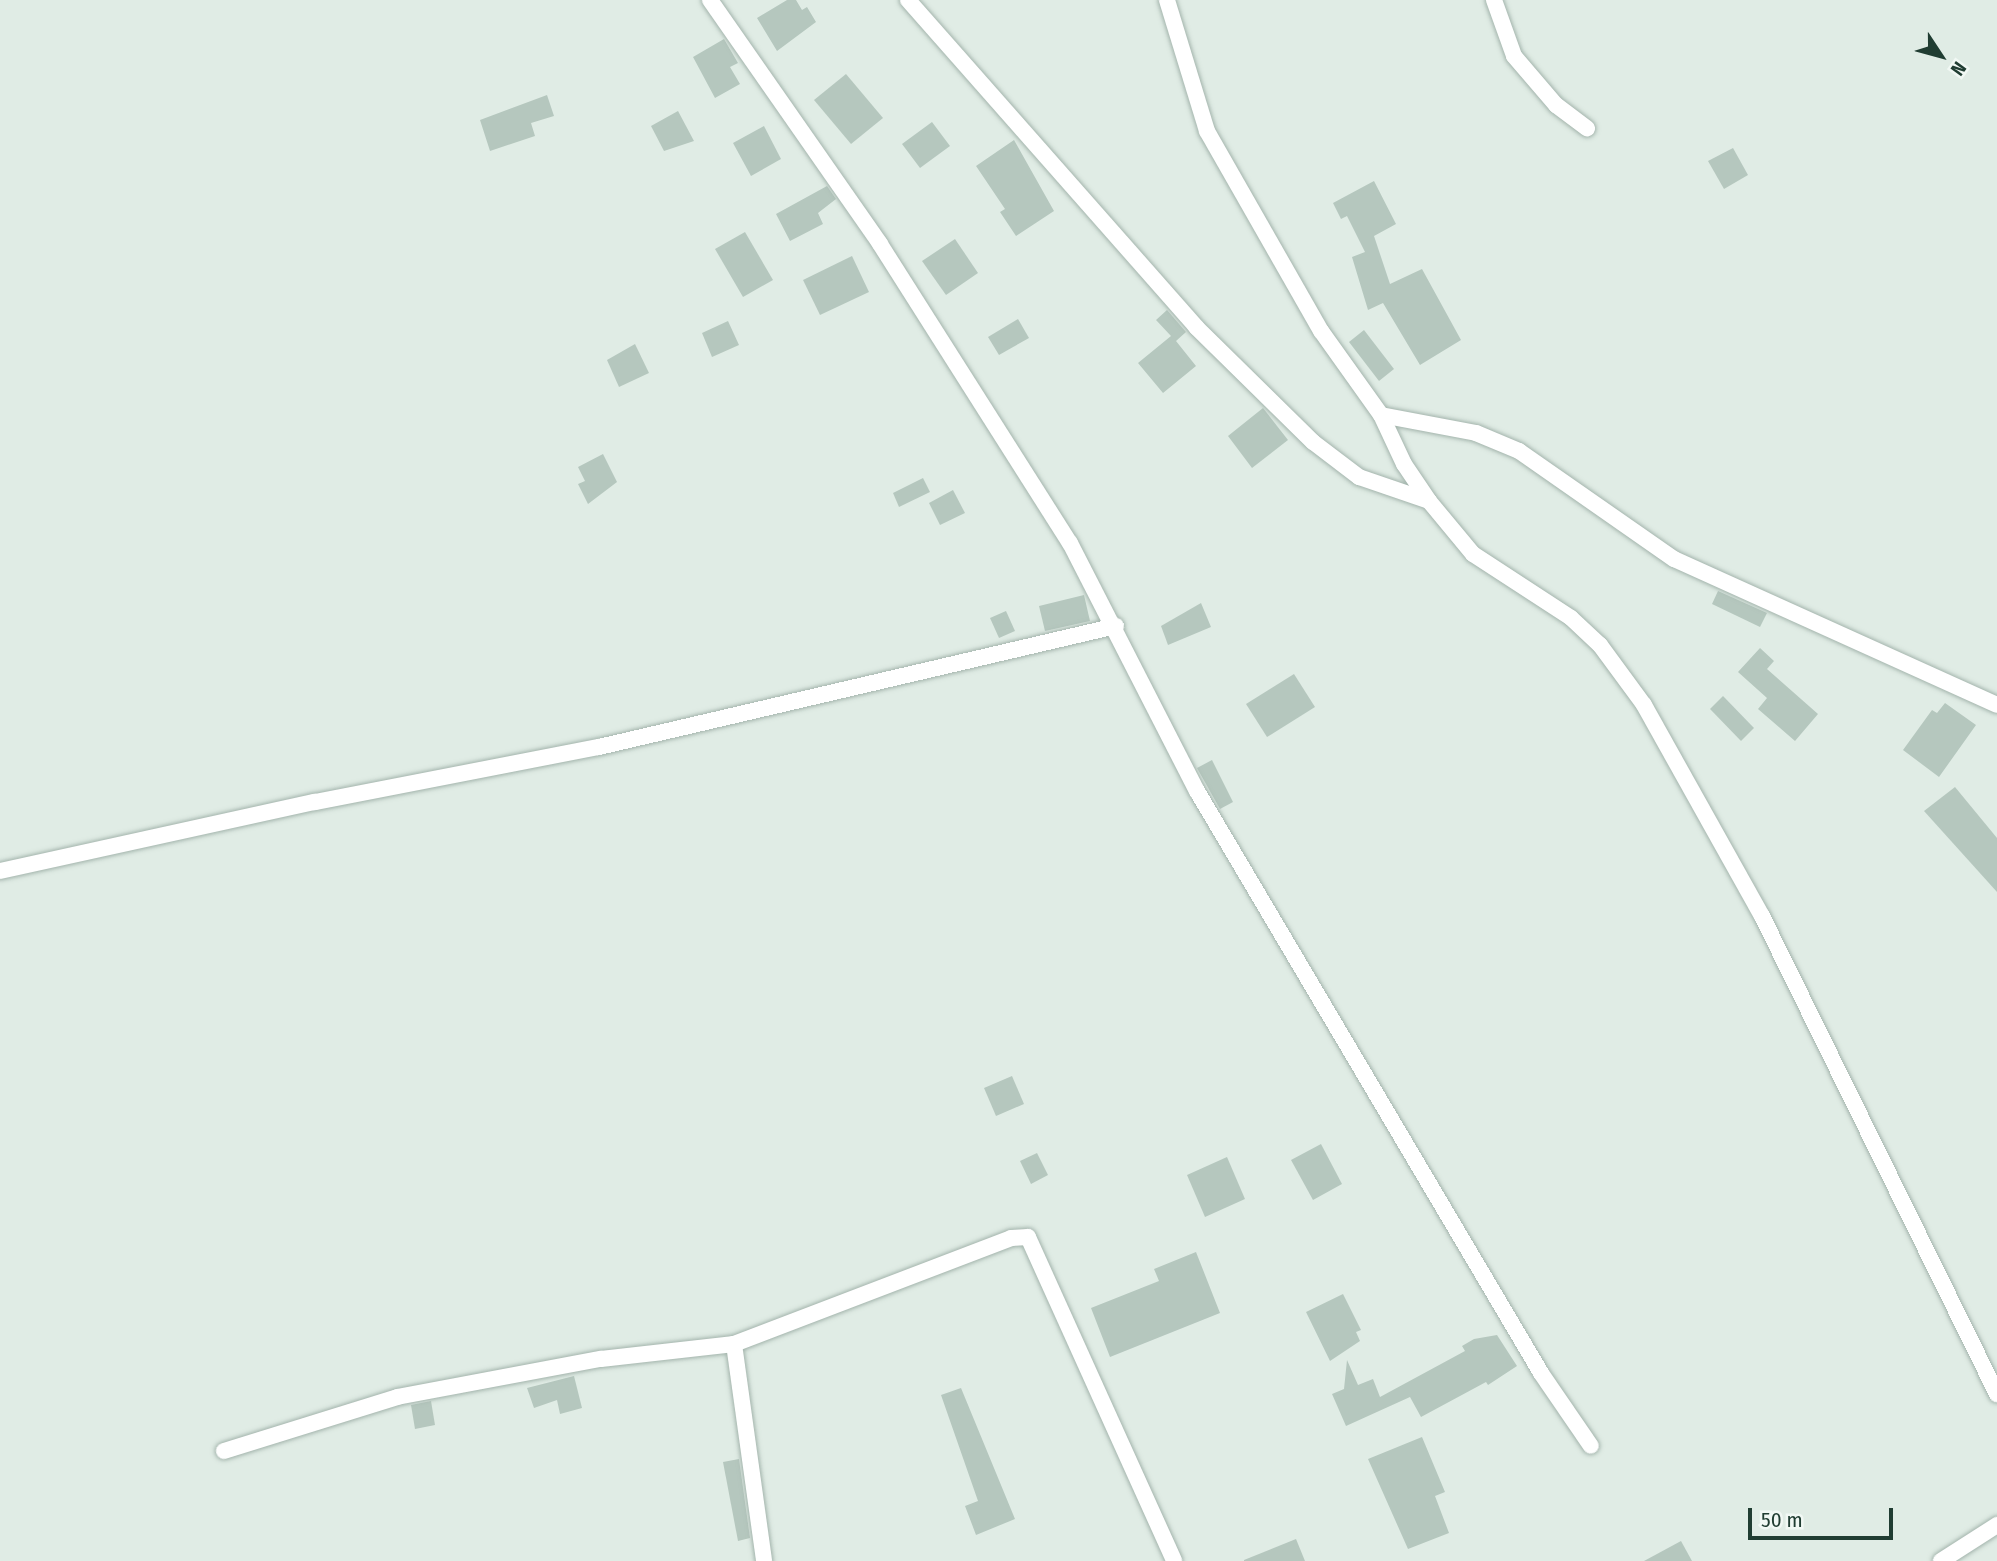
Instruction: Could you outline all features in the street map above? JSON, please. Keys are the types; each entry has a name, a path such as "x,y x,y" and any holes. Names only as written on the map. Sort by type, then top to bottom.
{"street":[{"path":"710,0 880,244 1070,543 1116,626 1196,791 1541,1373 1591,1446"},
{"path":"908,0 1188,318 1313,442 1359,477 1429,501"},
{"path":"1167,0 1207,131 1321,331 1381,415 1404,464 1429,501 1473,554 1544,598 1581,627 1644,705 1762,916 1997,1394"},
{"path":"1494,0 1514,56 1556,105 1587,128"},
{"path":"1381,415 1476,433 1520,451 1674,559 1997,705"},
{"path":"0,872 315,802 599,747 1116,626"},
{"path":"223,1451 397,1397 601,1359 734,1344 987,1247 1028,1237 1174,1561"},
{"path":"734,1344 764,1561"},
{"path":"1941,1561 1997,1525"}],"building":[{"path":"787,0 796,0 802,10 807,7 816,22 777,51 757,18"},
{"path":"724,39 738,63 730,67 740,84 715,98 693,57"},
{"path":"846,74 883,118 851,144 814,100"},
{"path":"547,95 554,116 531,123 535,136 490,151 480,120"},
{"path":"678,111 694,141 664,151 651,126"},
{"path":"932,122 950,146 920,168 902,144"},
{"path":"764,126 781,159 751,176 733,143"},
{"path":"1014,140 1054,211 1016,236 1000,212 1005,209 976,166"},
{"path":"1733,148 1748,175 1724,189 1708,161"},
{"path":"1374,181 1396,224 1374,236 1390,284 1422,269 1461,340 1420,365 1383,303 1368,310 1352,257 1365,252 1347,216 1341,219 1333,203"},
{"path":"827,186 836,199 818,213 823,224 790,241 776,214"},
{"path":"745,232 773,280 743,297 715,249"},
{"path":"955,239 978,273 946,295 922,261"},
{"path":"852,256 869,292 820,315 803,280"},
{"path":"1167,310 1186,332 1176,341 1196,366 1163,393 1138,363 1171,336 1156,320"},
{"path":"1018,319 1029,338 999,355 988,337"},
{"path":"728,321 739,345 712,357 702,333"},
{"path":"1364,330 1394,369 1379,381 1349,342"},
{"path":"635,344 649,373 619,387 607,360"},
{"path":"1263,408 1288,440 1252,468 1228,436"},
{"path":"603,454 617,482 588,504 578,484 585,481 578,467"},
{"path":"923,478 930,492 899,507 893,493"},
{"path":"953,490 965,513 940,525 929,503"},
{"path":"1718,591 1767,613 1760,627 1712,604"},
{"path":"1084,595 1090,621 1045,631 1039,606"},
{"path":"1201,603 1211,627 1168,645 1161,626"},
{"path":"1006,611 1015,631 999,638 990,618"},
{"path":"1760,648 1774,661 1767,669 1818,714 1795,741 1758,709 1767,698 1738,672"},
{"path":"1294,674 1315,707 1267,737 1246,704"},
{"path":"1723,696 1754,728 1741,741 1710,709"},
{"path":"1945,703 1976,725 1939,777 1903,750 1932,710 1937,713"},
{"path":"1212,760 1233,802 1220,809 1197,768"},
{"path":"1955,787 1997,838 1997,892 1924,811"},
{"path":"1012,1076 1024,1104 996,1116 984,1088"},
{"path":"1321,1144 1342,1184 1313,1200 1291,1160"},
{"path":"1037,1153 1048,1175 1031,1184 1020,1161"},
{"path":"1227,1157 1245,1199 1205,1217 1187,1175"},
{"path":"1196,1252 1220,1313 1110,1357 1091,1308 1159,1281 1154,1269"},
{"path":"1343,1294 1361,1330 1356,1332 1360,1341 1330,1361 1306,1312"},
{"path":"1497,1335 1517,1366 1488,1385 1486,1382 1421,1417 1410,1397 1346,1426 1332,1394 1344,1389 1347,1360 1358,1385 1373,1379 1380,1397 1465,1351 1462,1346 1474,1339"},
{"path":"574,1376 582,1408 560,1414 557,1400 534,1408 527,1388"},
{"path":"961,1388 1015,1519 976,1535 965,1506 978,1501 941,1395"},
{"path":"431,1401 435,1425 415,1429 411,1405"},
{"path":"1422,1437 1445,1492 1435,1496 1449,1533 1408,1549 1368,1459"},
{"path":"739,1459 750,1538 738,1541 723,1462"},
{"path":"1296,1539 1305,1561 1244,1561 1244,1560"},
{"path":"1681,1541 1692,1561 1644,1561"}]}
